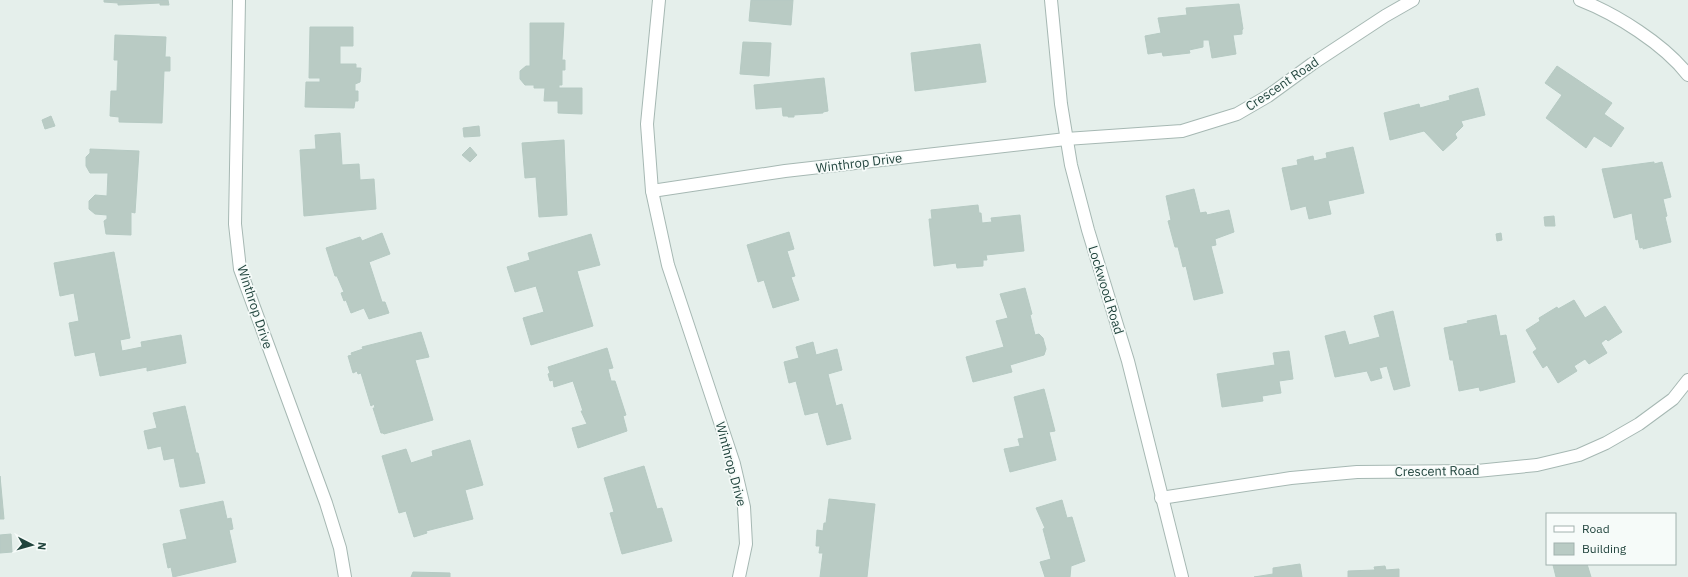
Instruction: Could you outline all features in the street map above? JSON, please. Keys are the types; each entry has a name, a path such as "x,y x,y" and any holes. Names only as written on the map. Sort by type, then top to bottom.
{"street":[{"name":"Winthrop Drive","path":"239,0 235,224 240,269 326,503 340,548 345,577"},
{"name":"Winthrop Drive","path":"659,0 647,124 652,192 668,265 734,464 742,500 746,544 739,577"},
{"name":"Lockwood Road","path":"1051,0 1066,139 1088,230 1128,361 1182,577"},
{"name":"Crescent Road","path":"1066,139 1182,131 1237,114 1268,96 1318,60 1385,16 1413,0"},
{"path":"1580,0 1602,9 1632,26 1681,66 1688,75"},
{"name":"Winthrop Drive","path":"652,192 785,171 1066,139"},
{"name":"Crescent Road","path":"1162,498 1291,478 1357,472 1477,471 1537,465 1578,455 1639,424 1673,399 1688,380"}],"building":[{"path":"104,0 168,0 169,5 160,5 160,3 118,5 118,3 104,2"},
{"path":"751,0 793,0 791,25 749,21"},
{"path":"1239,4 1243,29 1242,34 1233,35 1236,54 1212,58 1209,40 1203,40 1203,47 1189,50 1190,53 1163,56 1162,52 1148,54 1145,36 1161,33 1158,18 1187,15 1186,8"},
{"path":"530,23 564,23 562,60 565,60 565,70 562,70 562,85 559,85 559,88 582,88 582,114 558,113 558,101 544,101 545,88 534,88 534,85 525,85 520,79 520,71 526,66 530,66"},
{"path":"310,27 353,27 353,46 340,46 340,64 356,64 356,68 361,68 360,82 355,84 355,91 358,91 358,101 355,101 354,108 305,107 306,82 320,82 320,78 309,78"},
{"path":"115,35 166,37 165,57 170,57 170,71 164,71 162,123 119,122 119,117 110,116 111,91 117,91 118,60 114,60"},
{"path":"743,42 771,43 769,76 740,74"},
{"path":"980,44 986,82 915,91 911,53"},
{"path":"1557,66 1612,103 1604,114 1624,128 1611,147 1594,136 1586,148 1546,118 1562,95 1545,83"},
{"path":"824,78 828,111 823,113 794,115 794,117 788,117 783,116 782,107 756,109 754,85"},
{"path":"1478,88 1485,115 1461,121 1463,126 1455,134 1457,138 1443,151 1424,131 1390,140 1384,113 1419,104 1420,108 1450,100 1449,96"},
{"path":"51,116 55,126 45,129 42,120"},
{"path":"479,126 480,136 464,137 463,128"},
{"path":"340,133 342,165 359,164 360,180 374,179 376,209 304,216 300,150 316,149 315,135"},
{"path":"564,140 567,215 539,217 536,177 525,178 522,143"},
{"path":"470,147 477,155 470,162 462,155"},
{"path":"1353,147 1364,193 1328,201 1331,214 1309,219 1306,206 1291,210 1282,168 1298,165 1297,160 1313,156 1314,161 1327,158 1326,153"},
{"path":"90,149 139,151 135,213 131,212 131,235 106,234 104,221 107,219 107,215 95,214 89,209 89,201 95,195 107,196 108,173 90,173 86,166 86,157 90,153"},
{"path":"1654,162 1654,164 1662,162 1671,197 1663,199 1667,216 1665,217 1671,242 1643,249 1643,247 1640,248 1638,239 1636,240 1632,213 1614,218 1602,169"},
{"path":"1194,189 1200,213 1206,212 1207,215 1229,210 1234,232 1215,239 1216,245 1211,246 1223,293 1194,300 1186,266 1183,267 1178,247 1175,247 1168,221 1171,220 1166,196"},
{"path":"978,205 982,223 992,222 991,218 1020,215 1024,251 986,255 987,260 983,260 983,266 957,268 956,263 934,266 929,219 932,219 931,210"},
{"path":"1554,216 1555,226 1545,226 1544,217"},
{"path":"789,232 794,249 787,251 795,276 791,277 799,300 773,308 764,280 758,282 747,245"},
{"path":"382,233 390,254 369,262 382,302 385,302 389,313 369,319 364,308 351,313 346,300 344,301 341,293 344,292 337,276 335,276 326,248 360,237 362,241"},
{"path":"1501,233 1502,240 1497,241 1496,234"},
{"path":"591,234 600,265 577,271 593,326 531,345 523,318 544,312 536,286 515,292 507,267 530,260 528,253"},
{"path":"114,252 130,338 120,340 122,351 142,347 141,342 181,335 186,363 147,371 147,367 100,376 95,352 75,356 69,323 79,321 74,293 60,296 54,263"},
{"path":"1025,288 1032,314 1030,315 1035,335 1039,334 1043,338 1046,349 1044,355 1010,365 1012,372 973,382 966,357 1004,347 996,321 1008,318 1000,294"},
{"path":"1574,300 1585,318 1605,306 1622,332 1608,341 1606,339 1601,343 1607,353 1589,364 1585,359 1574,366 1577,371 1558,383 1547,365 1543,368 1533,352 1537,349 1526,330 1540,321 1539,318 1557,307 1558,309"},
{"path":"1393,311 1410,386 1394,390 1387,366 1379,368 1382,378 1371,381 1367,371 1335,377 1325,336 1345,331 1349,345 1380,337 1374,316"},
{"path":"1496,315 1500,336 1506,335 1515,382 1480,391 1479,387 1459,391 1453,360 1450,360 1444,328 1468,323 1467,321"},
{"path":"421,332 429,357 415,360 433,420 384,434 381,433 373,408 375,408 374,404 371,406 361,373 358,374 357,371 353,373 348,356 352,355 351,353 363,349 362,347"},
{"path":"813,342 816,355 837,349 842,370 828,374 836,406 842,404 851,439 827,445 818,412 805,415 796,381 789,383 784,362 799,358 796,347"},
{"path":"607,348 613,368 608,369 611,381 615,381 626,415 623,416 627,431 578,448 572,428 587,424 581,411 583,411 573,381 554,387 553,380 550,381 548,367"},
{"path":"1289,351 1293,379 1279,381 1281,393 1262,396 1263,401 1222,407 1217,374 1275,365 1273,353"},
{"path":"1044,389 1055,431 1049,432 1056,460 1010,472 1004,449 1020,446 1018,439 1024,438 1014,397"},
{"path":"185,406 205,483 180,487 174,458 164,460 161,446 148,449 144,431 157,428 153,413"},
{"path":"470,440 483,485 465,490 473,519 426,531 427,533 414,537 406,511 399,513 382,456 406,449 411,463 433,456 432,451"},
{"path":"644,466 657,509 662,508 672,541 622,554 610,513 614,512 604,478"},
{"path":"0,476 4,519 0,519"},
{"path":"829,499 875,504 867,577 820,577 823,553 819,553 820,546 816,546 817,530 823,531 824,523 826,523"},
{"path":"1062,500 1067,518 1072,517 1085,561 1071,566 1070,577 1045,577 1040,562 1051,559 1043,529 1045,528 1036,508"},
{"path":"223,501 227,519 231,518 233,529 229,530 236,562 173,577 171,567 168,568 163,544 187,539 180,510"},
{"path":"11,534 12,552 0,553 0,535"},
{"path":"1300,564 1302,577 1254,577 1273,574 1273,568"},
{"path":"1553,565 1587,565 1591,577 1556,577"},
{"path":"1385,566 1386,570 1399,569 1399,577 1348,577 1348,571 1375,570 1374,567"},
{"path":"413,572 450,573 450,577 411,577"}]}
